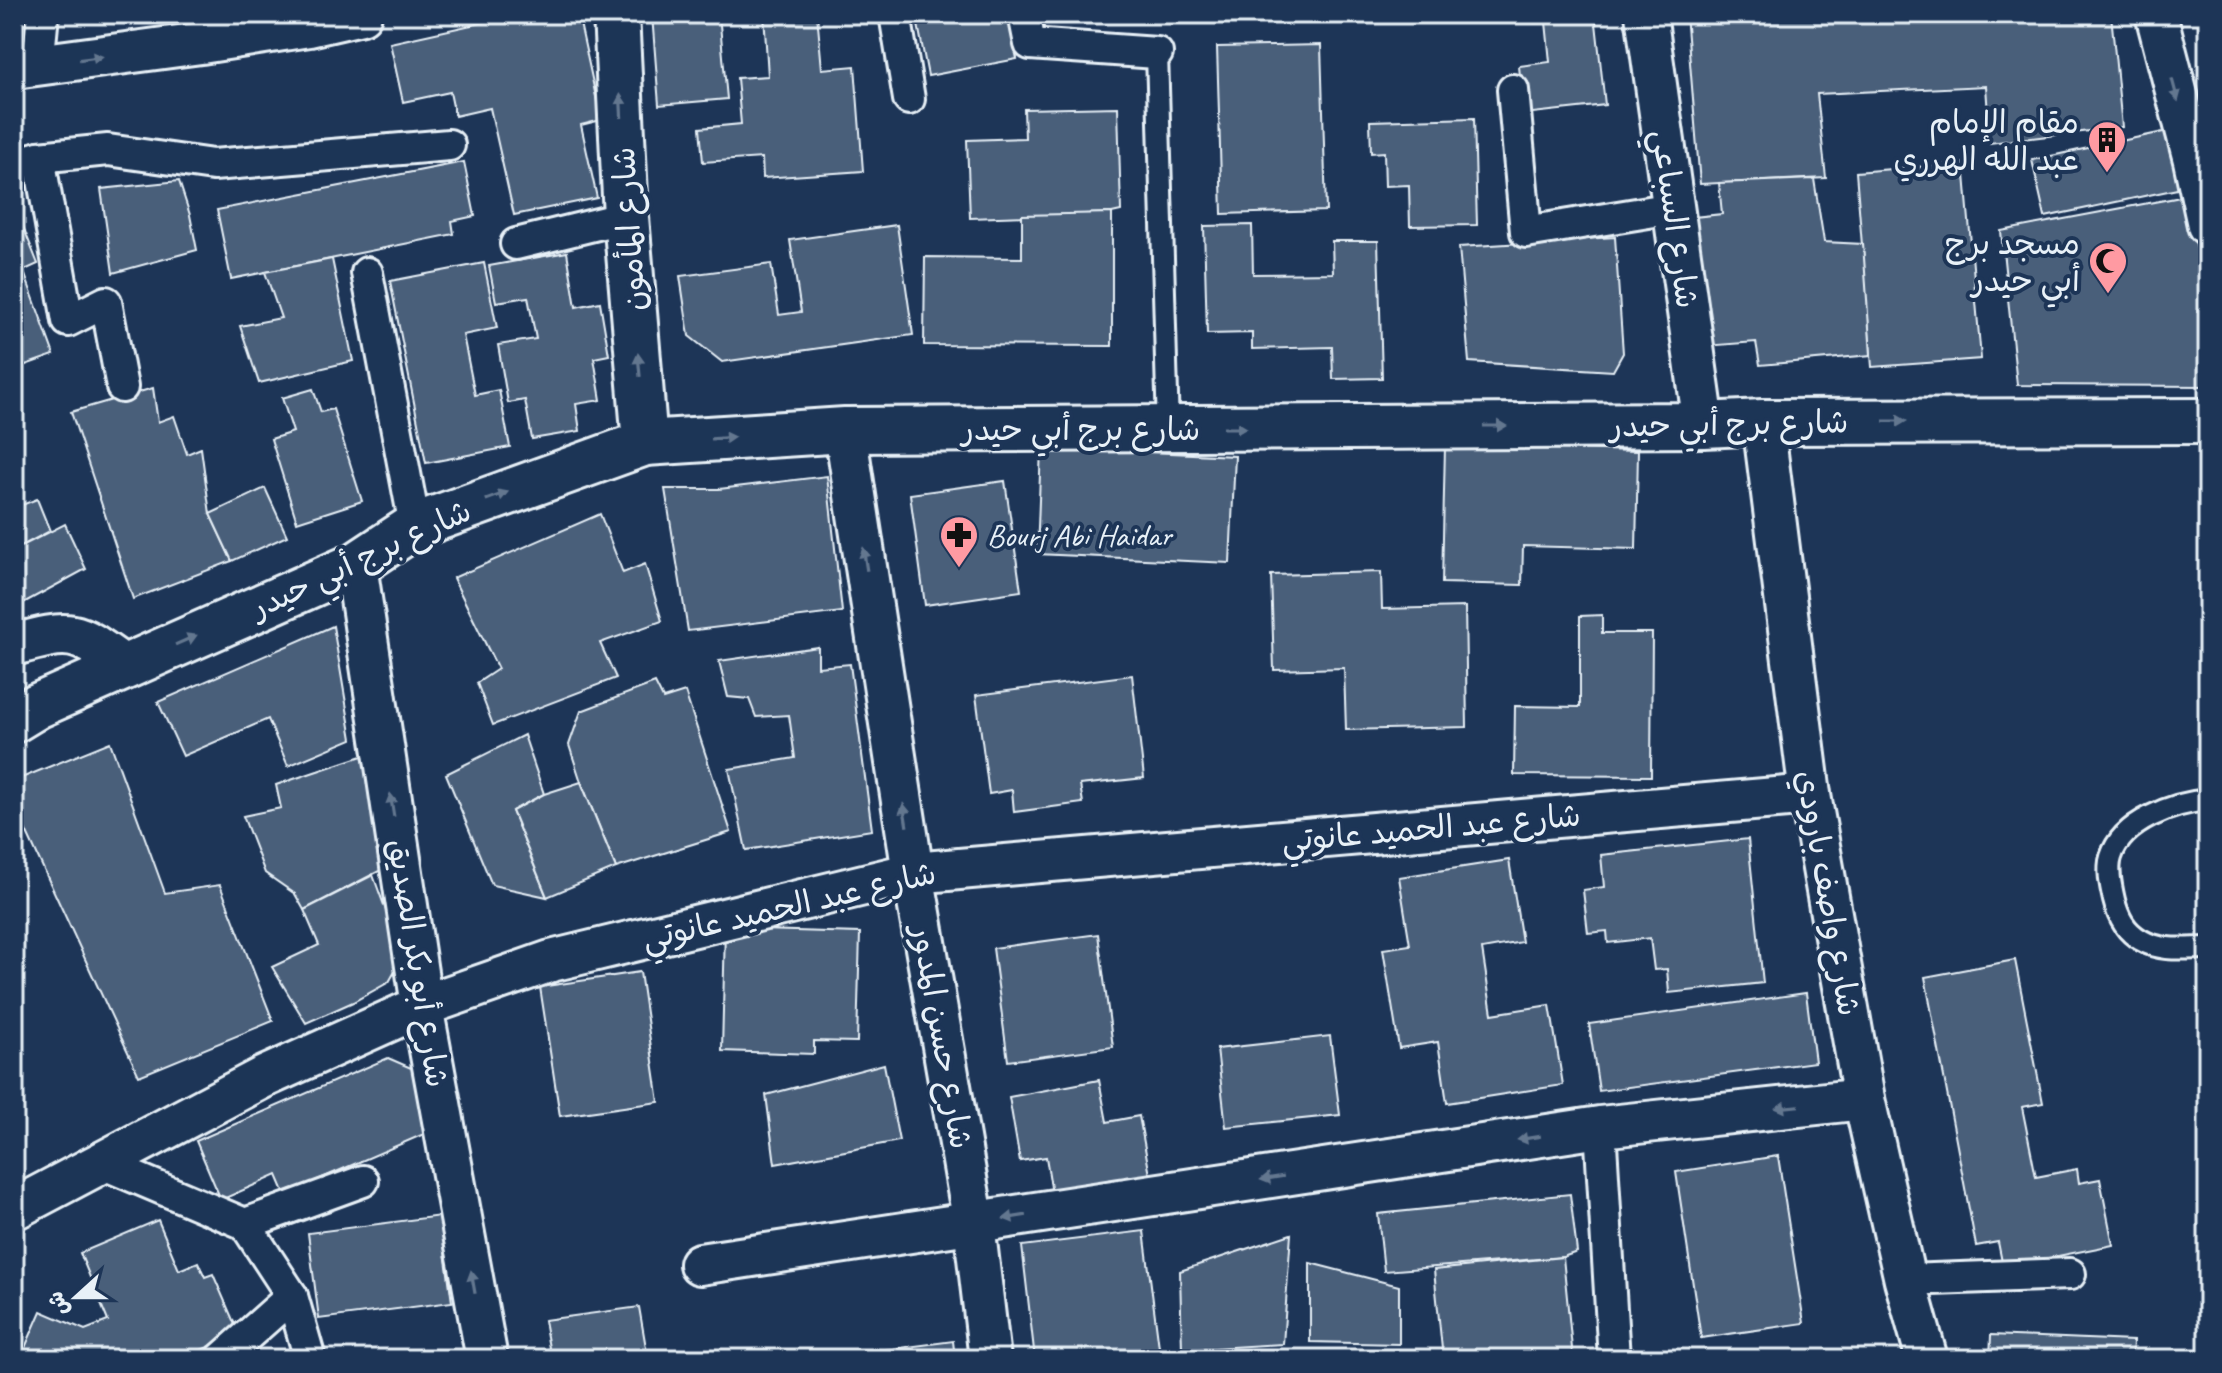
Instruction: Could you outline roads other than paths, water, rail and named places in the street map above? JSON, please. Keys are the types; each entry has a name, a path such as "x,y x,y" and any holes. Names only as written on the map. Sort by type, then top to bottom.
{"street":[{"path":"43,14 26,66 309,26 361,14"},
{"name":"شارع المأمون","path":"616,14 626,217 645,443"},
{"path":"895,14 909,99"},
{"path":"1024,14 1030,44 1157,53"},
{"name":"شارع السباعي","path":"1646,14 1704,425"},
{"path":"2156,14 2208,225"},
{"path":"1513,90 1526,232 1673,208"},
{"path":"122,387 106,302 68,321 27,161 108,150 213,165 449,145"},
{"path":"516,244 626,217"},
{"path":"367,273 415,526"},
{"name":"شارع برج أبي حيدر","path":"14,720 37,706 356,565 415,526 645,443 845,430 2208,421"},
{"name":"شارع واصف بارودي","path":"1763,422 1810,795 1864,1099 1905,1280 1927,1359"},
{"name":"شارع حسن المدور","path":"845,430 913,873 974,1224 990,1359"},
{"name":"شارع أبو بكر الصديق","path":"356,565 422,1006 487,1359"},
{"path":"14,645 51,635 69,634 87,639 125,667"},
{"name":"شارع عبد الحميد عانوتي","path":"14,1209 262,1078 422,1006 551,961 913,873 1810,795"},
{"path":"700,1264 1600,1127 1864,1099"},
{"path":"1600,1127 1614,1359"},
{"path":"101,1163 245,1224 292,1296 310,1359"},
{"path":"245,1224 363,1181"},
{"path":"1905,1280 2070,1274"},
{"path":"221,1359 292,1296"}],"lane":[{"path":"1157,53 1168,429"},
{"path":"2208,800 2191,801 2128,828 2111,857 2110,883 2117,915 2128,931 2142,941 2166,949 2208,948"}],"place":[{"name":"مقام الإمام عبد الله الهرري","path":"2107,174"},
{"name":"مسجد برج أبي حيدر","path":"2108,295"},
{"name":"Bourj Abi Haidar","path":"959,569"}]}
